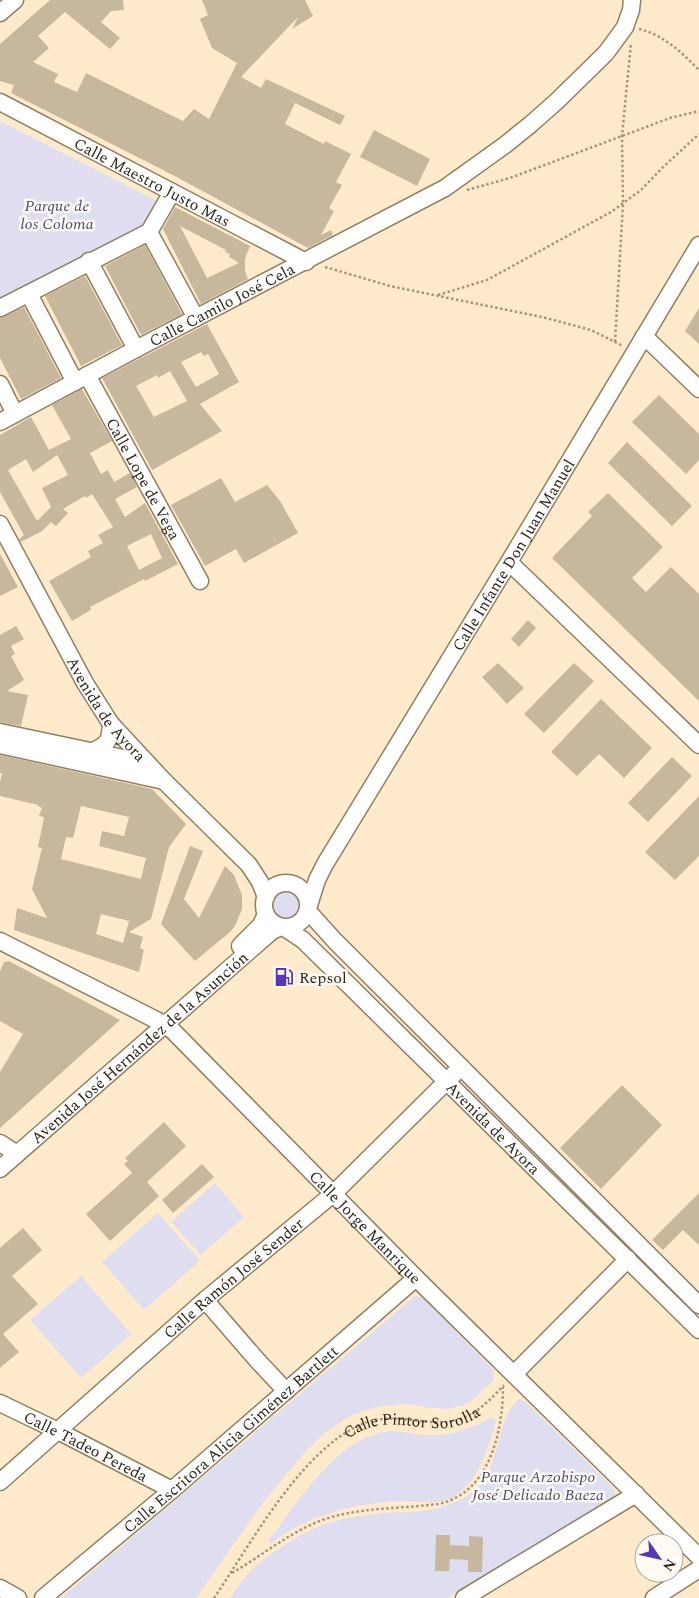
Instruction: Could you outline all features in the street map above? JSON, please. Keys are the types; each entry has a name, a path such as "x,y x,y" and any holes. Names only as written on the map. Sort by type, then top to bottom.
{"street":[{"path":"0,13 14,0"},
{"path":"629,27 632,0"},
{"name":"Calle Camilo José Cela","path":"0,422 445,188 505,145 557,101 606,53 629,27"},
{"name":"Calle Maestro Justo Mas","path":"0,102 306,262"},
{"path":"0,308 150,232 172,192"},
{"path":"150,232 196,318"},
{"name":"Calle Infante Don Juan Manuel","path":"308,908 317,880 325,864 699,245"},
{"path":"89,262 136,349"},
{"name":"Calle Lope de Vega","path":"28,294 81,378 200,580"},
{"path":"644,336 699,389"},
{"path":"0,384 15,414"},
{"name":"Avenida de Ayora","path":"0,524 85,682 111,724 164,781 249,865 271,879 292,884"},
{"path":"509,562 699,745"},
{"path":"91,752 104,746 110,736 111,724"},
{"path":"0,732 147,763"},
{"path":"0,745 164,781"},
{"name":"Calle Infante Don Juan Manuel","path":"292,884 314,876 325,864"},
{"name":"Avenida de Ayora","path":"249,865 260,882 266,897"},
{"path":"292,884 305,893 308,908 300,922 291,927 283,927 270,920 266,914 264,904 266,897 274,886 292,884"},
{"name":"Avenida de Ayora","path":"308,908 335,941 699,1305"},
{"name":"Avenida José Hernández de la Asunción","path":"161,1023 252,935 261,925 266,914"},
{"name":"Avenida de Ayora","path":"283,927 303,940 614,1244 699,1330"},
{"name":"Avenida José Hernández de la Asunción","path":"0,1169 6,1150 272,931 283,927"},
{"name":"Calle Jorge Manrique","path":"2,946 161,1023 416,1278 509,1380 636,1494 699,1557"},
{"name":"Calle Ramón José Sender","path":"0,1482 205,1300 333,1194 461,1067"},
{"path":"614,1244 626,1232"},
{"path":"509,1380 633,1264 651,1257"},
{"name":"Calle Escritora Alicia Giménez Bartlett","path":"43,1598 172,1490 416,1278"},
{"path":"205,1300 286,1391"},
{"name":"Calle Tadeo Pereda","path":"0,1404 58,1431 172,1490"},
{"path":"464,1598 636,1494"},
{"path":"654,1598 699,1569"},
{"path":"0,1588 18,1598"}],"path":[{"path":"615,342 623,204 622,136 629,27 652,32 674,46 699,70"},
{"path":"445,188 464,191 510,178 670,118 699,111"},
{"path":"436,296 487,280 612,212 641,190 699,134"},
{"path":"306,262 390,286 542,317 591,330 635,352"},
{"path":"231,1573 291,1536 324,1520 361,1510 438,1504 464,1494 479,1477 491,1454 509,1380"},
{"name":"Calle Pintor Sorolla","path":"214,1598 282,1496 318,1455 336,1440 363,1424 378,1419 392,1418 447,1422 462,1418 477,1410 509,1380"}],"green space":[{"name":"Parque de los Coloma","path":"0,121 165,205 149,232 0,308"},
{"path":"287,892 297,896 301,906 297,916 287,920 277,916 273,906 277,896"},
{"path":"215,1183 244,1217 201,1255 171,1222"},
{"path":"158,1213 200,1261 144,1310 102,1262"},
{"path":"81,1276 131,1334 81,1378 30,1320"},
{"path":"415,1296 423,1298 494,1370 493,1381 471,1401 462,1406 447,1409 405,1404 376,1407 352,1415 324,1433 303,1454 262,1504 196,1598 61,1598"},
{"name":"Parque Arzobispo José Delicado Baeza","path":"519,1399 526,1402 615,1490 614,1498 447,1598 230,1598 246,1576 261,1561 282,1546 316,1528 347,1518 429,1510 450,1504 469,1495 480,1485 487,1474 493,1461 505,1420"},
{"path":"492,1417 496,1421 482,1462 471,1481 455,1496 436,1502 386,1502 333,1512 300,1525 271,1544 268,1541 306,1490 322,1472 355,1444 373,1435 393,1431 423,1435 442,1435 476,1425"}],"building":[{"path":"50,0 123,0 124,10 111,11 101,22 120,38 110,49 65,12 38,36 49,48 33,62 58,74 54,82 77,92 86,73 183,121 194,109 209,119 237,63 212,48 200,19 208,15 202,0 305,0 313,16 292,29 298,17 241,77 261,88 266,79 345,116 340,125 295,103 285,124 324,144 325,141 351,154 336,182 342,185 329,208 334,211 321,235 331,230 333,235 308,248 171,174 11,93 14,85 0,81 0,44"},
{"path":"374,130 430,159 417,186 360,157"},
{"path":"175,207 250,246 245,259 245,271 248,279 201,304 163,229","holes":["180,226 226,250 225,252 230,254 229,257 239,263 207,278"]},
{"path":"145,245 182,314 141,335 105,266"},
{"path":"85,276 122,345 81,366 45,296"},
{"path":"24,307 61,378 21,399 0,358 0,318"},
{"path":"699,308 699,344 685,331"},
{"path":"207,324 239,382 200,404 222,431 152,470 102,378","holes":["201,352 204,356 208,354 219,374 196,387 181,362","170,371 187,401 154,417 136,386 157,375 158,378"]},
{"path":"82,389 112,441 90,453 101,474 108,470 114,482 130,473 137,487 115,499 125,517 145,503 178,564 90,607 91,610 72,621 49,581 91,557 88,551 103,543 98,535 113,527 92,494 63,509 68,513 56,526 51,522 42,531 21,542 19,539 24,535 0,492 0,435 31,417 49,450 71,439 52,405","holes":["57,455 68,475 42,488 51,507 37,521 8,470 26,459 33,472","151,534 162,558 139,570 127,546"]},
{"path":"659,395 699,434 699,460 686,474 632,422"},
{"path":"627,442 692,506 672,526 608,463"},
{"path":"221,478 235,502 267,485 280,501 298,533 244,563 236,549 205,566 171,505"},
{"path":"608,493 663,547 632,578 646,592 671,567 699,594 699,701 552,558 592,516 588,512"},
{"path":"0,554 18,587 0,596"},
{"path":"528,620 536,628 519,647 511,639"},
{"path":"16,626 24,639 11,646 15,654 11,656 24,680 7,691 28,695 21,726 0,722 0,635"},
{"path":"498,663 524,688 507,704 482,677"},
{"path":"574,663 594,681 544,733 524,714"},
{"path":"601,699 652,748 624,778 599,754 577,776 551,752"},
{"path":"0,755 152,789 186,824 169,847 151,919 129,932 143,937 140,948 144,950 139,972 14,930 17,908 47,918 32,889 42,848 38,847 44,817 39,816 42,808 38,805 0,796 2,773 0,773","holes":["81,806 129,817 124,836 102,831 99,846 146,858 141,879 61,859 66,837 73,838","101,914 129,921 123,943 96,934"]},
{"path":"672,757 692,776 648,822 628,803"},
{"path":"699,796 699,856 675,880 645,852"},
{"path":"190,846 203,851 184,899 199,918 225,866 234,875 242,895 242,909 235,926 195,961 161,924"},
{"path":"9,961 120,1020 0,1128 0,1072 23,1034 0,1021 0,971 4,962"},
{"path":"622,1085 662,1125 601,1189 560,1148"},
{"path":"164,1122 186,1146 147,1182 159,1196 110,1241 86,1214 132,1173 124,1164 128,1161 125,1158"},
{"path":"202,1164 214,1177 173,1213 162,1200"},
{"path":"699,1193 699,1245 683,1230 663,1250 652,1240"},
{"path":"23,1228 42,1250 12,1276 38,1304 3,1334 19,1352 0,1368 0,1248"},
{"path":"436,1535 450,1535 450,1545 469,1546 469,1536 483,1537 482,1572 468,1572 468,1560 450,1559 449,1571 435,1571"}],"place":[{"name":"Repsol","path":"284,977"}]}
